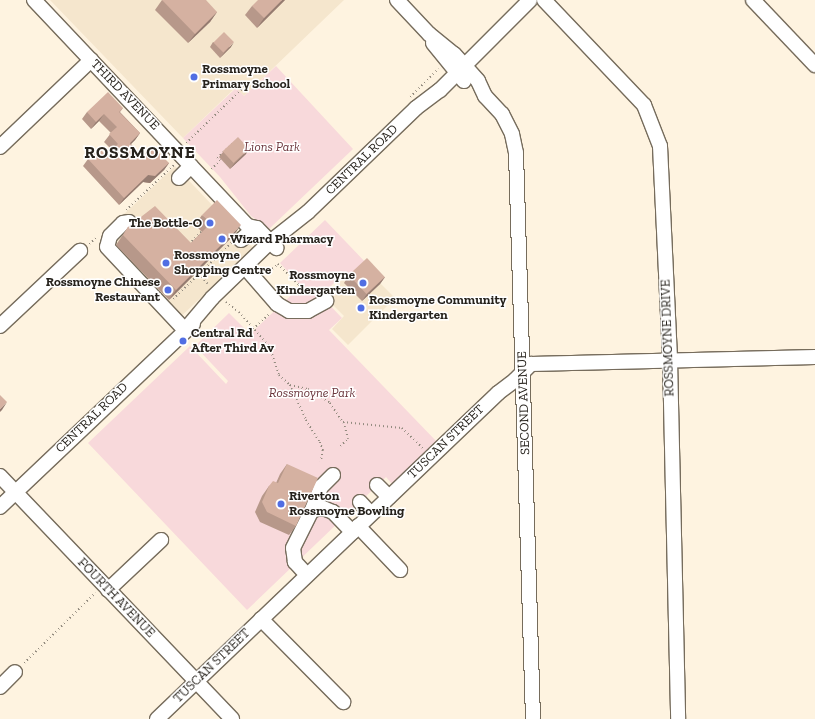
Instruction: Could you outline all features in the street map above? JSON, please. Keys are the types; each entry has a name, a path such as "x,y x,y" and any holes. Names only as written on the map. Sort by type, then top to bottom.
{"street":[{"name":"THIRD AVENUE","path":"34,0 191,166 243,235 256,228 270,248"},
{"name":"SECOND AVENUE","path":"397,0 428,34 437,51 458,67 471,88 485,96 502,114 512,134 516,153 532,719"},
{"name":"CENTRAL ROAD","path":"185,330 212,298 270,248 416,108 458,67 484,36 506,22 530,0"},
{"name":"ROSSMOYNE DRIVE","path":"544,0 644,105 653,122 662,161 670,359 678,719"},
{"path":"753,0 815,64"},
{"path":"0,147 91,60"},
{"path":"176,171 191,166"},
{"path":"126,218 110,236 107,247 185,330"},
{"name":"CENTRAL ROAD","path":"0,507 185,330 218,304 250,273 270,248"},
{"path":"0,326 80,251"},
{"path":"250,273 277,304 289,311 308,311 326,301"},
{"name":"TUSCAN STREET","path":"157,719 506,385 531,364 670,359 815,357"},
{"path":"306,575 295,562 293,548 312,510 320,487 333,475"},
{"name":"FOURTH AVENUE","path":"0,476 232,719"},
{"path":"377,485 389,497"},
{"path":"360,502 371,514"},
{"path":"312,510 323,508 333,512 355,529 400,570"},
{"path":"105,586 161,540"},
{"path":"261,619 343,702"},
{"path":"0,687 16,672"}],"path":[{"path":"184,146 249,82"},
{"path":"208,172 221,160 216,158 232,144"},
{"path":"126,218 176,171"},
{"path":"185,248 202,231"},
{"path":"80,251 100,235"},
{"path":"171,300 243,235"},
{"path":"199,274 209,285"},
{"path":"225,302 239,312 270,347 279,375 290,385 306,420 320,442 323,450 321,462"},
{"path":"290,385 308,389 330,403 343,422 348,439 340,446"},
{"path":"343,422 402,428 431,457"},
{"path":"16,672 105,586"}],"shaded area":[{"name":"Rossmoyne Primary School","path":"50,0 344,0 244,96 235,88 183,138"},
{"path":"175,166 253,248 173,324 103,250 103,234"},
{"name":"Rossmoyne Community Kindergarten","path":"359,262 395,298 348,345 332,329 344,316 325,297"}],"green space":[{"name":"Lions Park","path":"276,66 353,149 269,229 251,216 220,177 183,138 236,88 244,96"},
{"name":"Rossmoyne Park","path":"325,220 369,266 349,278 342,275 321,296 342,318 329,330 438,443 393,485 386,477 247,610 88,443 190,346 226,384 228,381 195,346 229,313 250,334 301,286 280,263"}],"building":[{"path":"162,0 206,0 217,12 195,34"},
{"path":"258,0 282,0 264,18 252,6"},
{"path":"224,32 234,42 223,53 213,43"},
{"path":"108,92 123,108 119,112 140,133 130,143 131,145 142,156 152,146 169,163 155,176 148,175 124,198 88,159 99,148 106,155 118,144 109,134 117,127 104,114 96,122 87,112"},
{"path":"238,137 249,149 234,163 223,151"},
{"name":"Rossmoyne Shopping Centre","path":"217,200 241,225 176,290 123,235 128,227 155,206 191,243 211,223 202,215"},
{"path":"367,258 385,277 366,294 349,275"},
{"path":"0,395 7,402 0,409"},
{"name":"Riverton Rossmoyne Bowling","path":"287,464 318,478 296,526 267,512 262,502 269,486 273,481 278,483"}],"place":[{"name":"Rossmoyne Primary School","path":"194,77"},
{"name":"The Bottle-O","path":"210,223"},
{"name":"Wizard Pharmacy","path":"222,239"},
{"name":"Rossmoyne Shopping Centre","path":"166,263"},
{"name":"Rossmoyne Kindergarten","path":"363,283"},
{"name":"Rossmoyne Chinese Restaurant","path":"168,290"},
{"name":"Rossmoyne Community Kindergarten","path":"361,308"},
{"name":"Central Rd After Third Av","path":"183,341"},
{"name":"Riverton Rossmoyne Bowling","path":"281,504"}],"district":[{"name":"ROSSMOYNE","path":"140,153"}]}
